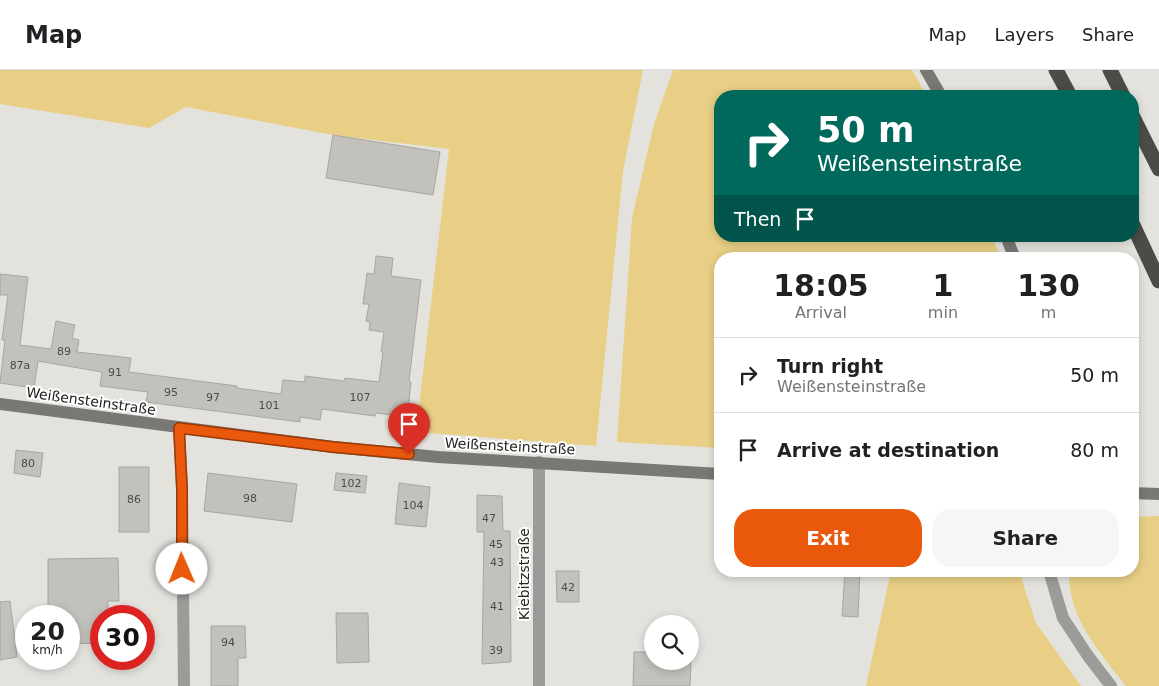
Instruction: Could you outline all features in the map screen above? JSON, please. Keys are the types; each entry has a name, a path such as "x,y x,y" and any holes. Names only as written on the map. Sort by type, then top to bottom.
{"highway":[{"path":"1056,70 1067,90"},
{"path":"1110,70 1120,90"},
{"path":"1139,129 1159,169"},
{"path":"1139,238 1159,281"}],"street":[{"path":"926,70 938,90"},
{"name":"Weißensteinstraße","path":"0,404 342,448 448,457 714,474"},
{"path":"179,428 182,489 184,686"},
{"name":"Kiebitzstraße","path":"539,462 539,686"},
{"path":"1139,494 1159,494"},
{"path":"1051,577 1063,618 1111,686"}],"shaded area":[{"path":"0,70 643,70 623,171 596,446 416,432 449,149 333,135 186,107 149,128 0,104"},
{"path":"673,70 912,70 924,90 714,90 714,242 994,242 998,252 714,252 714,448 617,442 632,218 654,124"},
{"path":"1159,516 1159,686 1126,686 1087,633 1073,603 1070,588 1069,577 1139,577 1139,517"},
{"path":"890,577 1021,577 1036,623 1081,686 866,686"}],"building":[{"path":"333,135 440,152 433,195 326,178"},
{"path":"376,256 393,258 391,276 421,280 409,381 411,382 407,417 376,413 375,416 322,409 320,420 300,417 300,422 146,402 148,392 100,386 102,372 38,361 34,388 0,383 5,340 2,340 8,295 0,295 0,274 28,277 20,345 51,349 56,321 75,325 72,338 79,340 77,352 131,358 129,372 237,386 237,388 281,394 283,380 305,382 305,376 344,381 345,378 379,382 384,332 369,330 370,322 366,321 369,304 363,304 367,273 374,274"},
{"path":"16,450 43,453 40,477 14,473"},
{"path":"119,467 149,467 149,532 119,532"},
{"path":"208,473 297,484 292,522 204,511"},
{"path":"336,473 367,476 365,493 334,490"},
{"path":"399,483 430,487 426,527 395,524"},
{"path":"477,495 502,496 503,531 510,531 511,662 482,664 484,532 477,532"},
{"path":"118,558 119,601 108,601 108,605 90,605 90,643 80,644 80,605 48,605 48,559"},
{"path":"556,571 579,571 579,602 557,602"},
{"path":"845,577 860,577 858,617 842,616"},
{"path":"10,601 15,657 0,660 0,602"},
{"path":"336,613 368,613 369,662 337,663"},
{"path":"211,626 245,626 246,658 238,658 238,686 211,686"},
{"path":"634,652 644,652 644,670 691,670 690,686 633,686"}],"route":[{"path":"182,569 182,489 179,428 333,447 409,454"}]}
